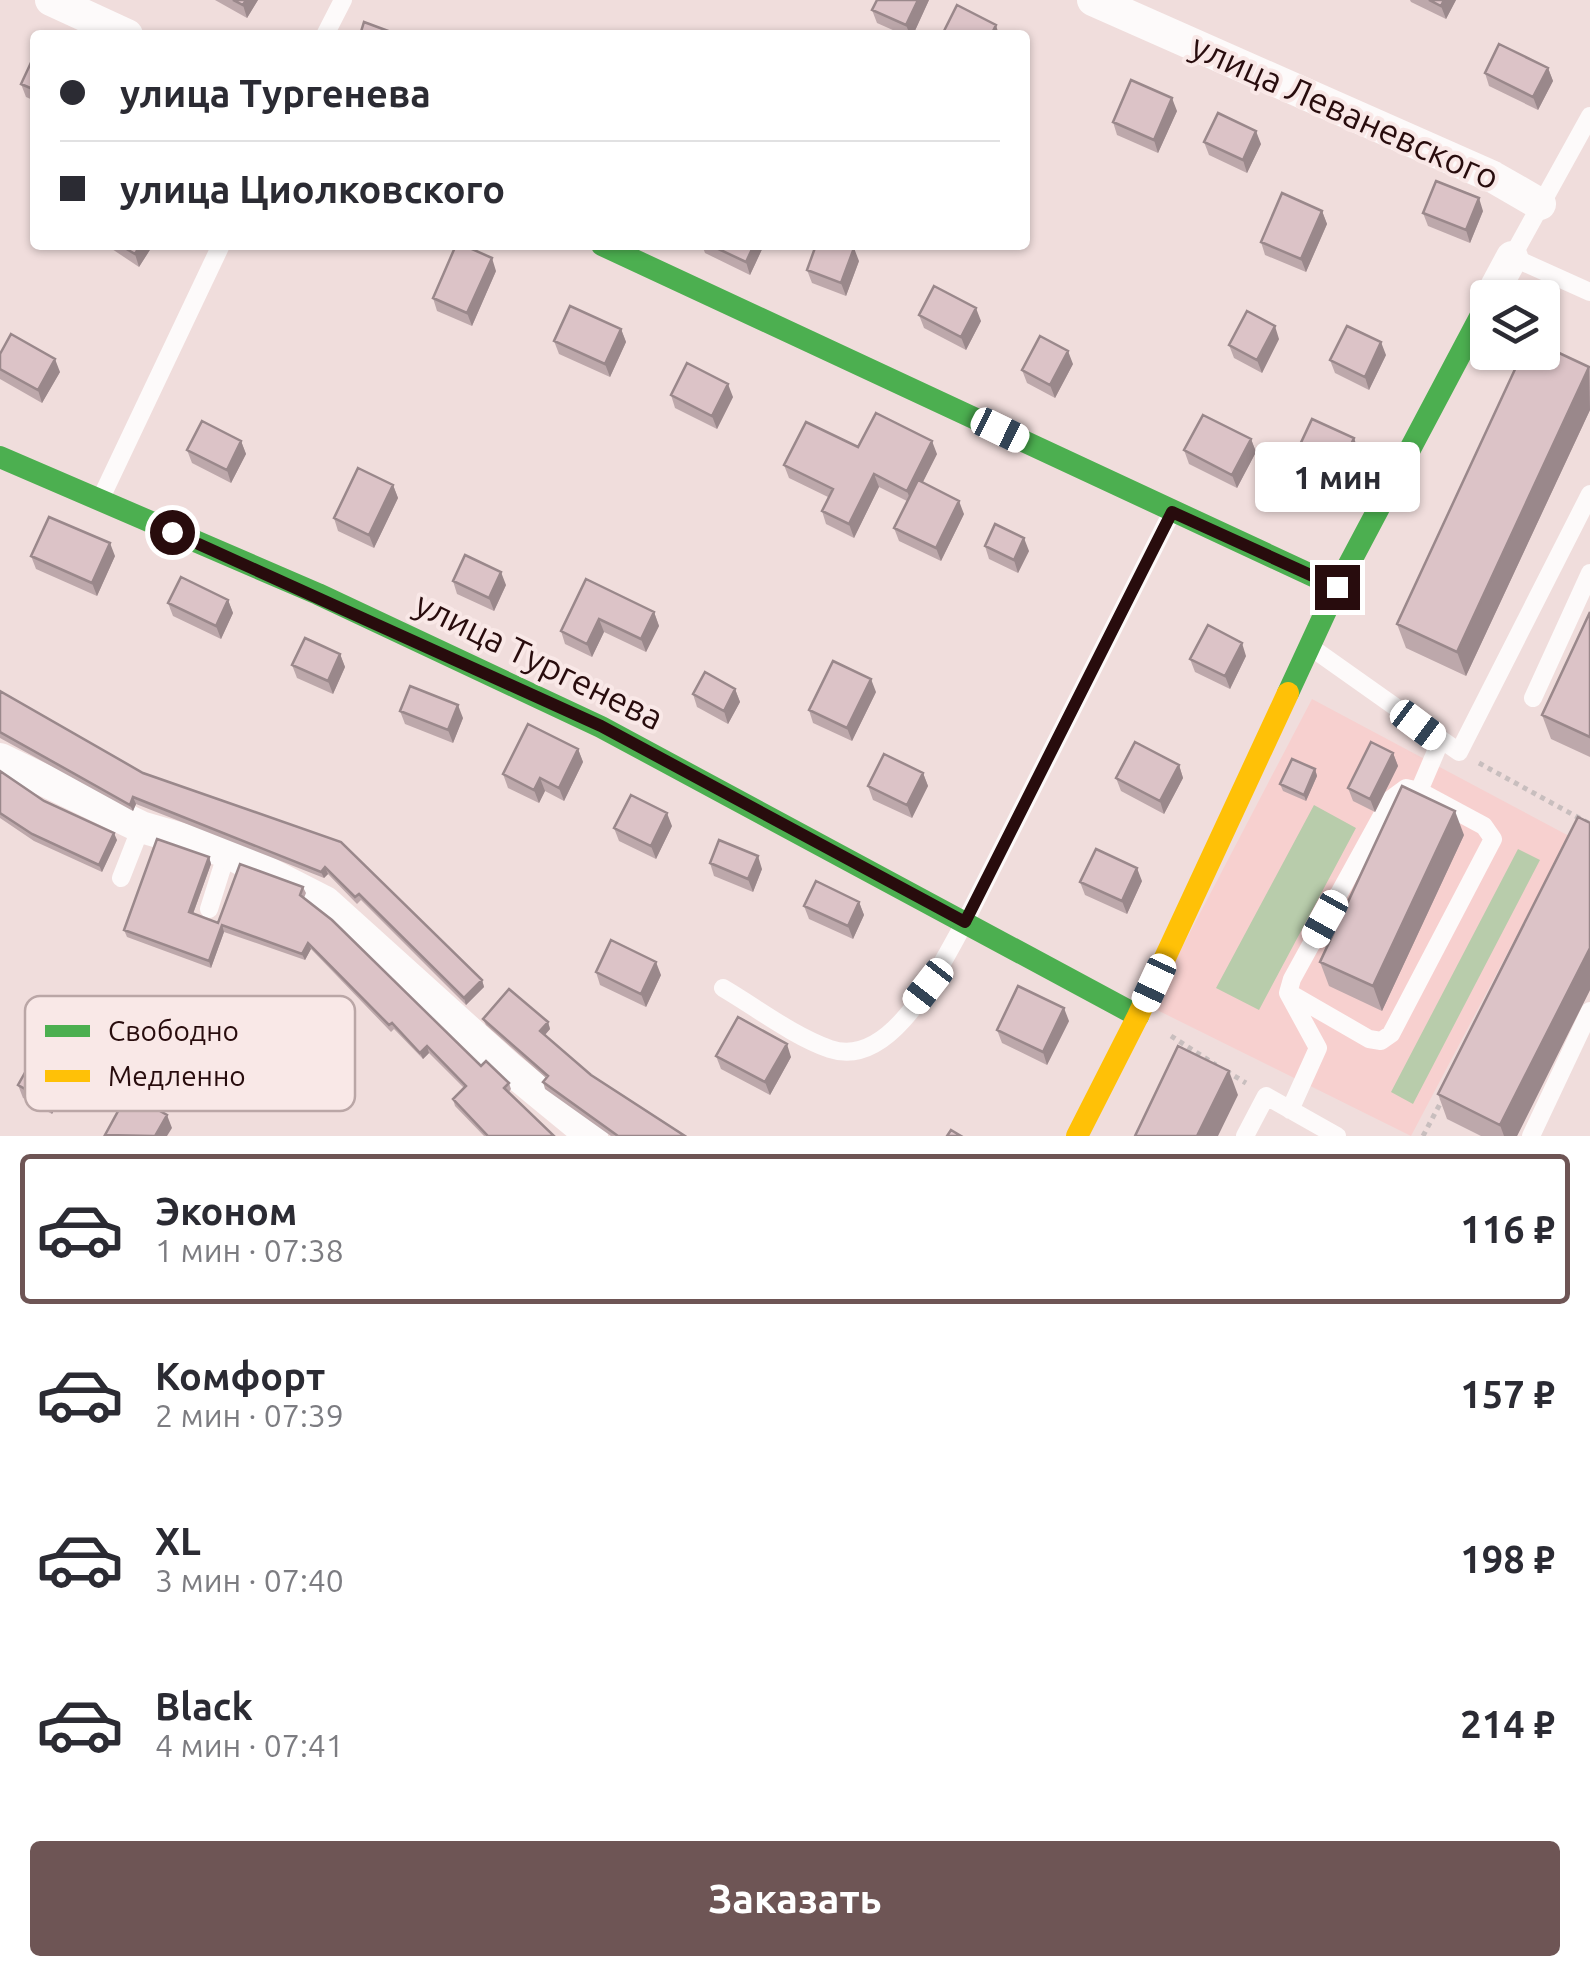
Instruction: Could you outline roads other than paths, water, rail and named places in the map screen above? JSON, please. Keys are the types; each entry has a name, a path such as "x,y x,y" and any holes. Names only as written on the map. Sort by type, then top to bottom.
{"street":[{"path":"51,0 116,30"},
{"name":"улица Леваневского","path":"1093,0 1475,169 1540,204"},
{"path":"614,250 724,298 1337,587"},
{"path":"1499,280 1512,256"},
{"path":"1077,1136 1138,1016 1337,587 1470,336"},
{"name":"улица Тургенева","path":"0,457 318,594 601,726 1138,1016"},
{"path":"0,759 141,827 227,852 326,902 508,1068 592,1136"}],"lane":[{"path":"328,30 343,0"},
{"path":"1590,116 1512,256 1590,292"},
{"path":"100,502 219,250"},
{"path":"1312,647 1459,752 1590,494"},
{"path":"724,988 834,1050 857,1052 882,1041 900,1024 928,986 965,922 1172,512"},
{"path":"1533,698 1590,573"},
{"path":"1419,791 1440,742"},
{"path":"1406,788 1419,791 1484,826 1493,839 1391,1034 1380,1041 1369,1038 1288,993 1392,799 1406,788"},
{"path":"121,878 141,827"},
{"path":"210,908 227,852"},
{"path":"1288,993 1318,1048 1290,1110"},
{"path":"1531,1136 1590,1012"},
{"path":"1245,1136 1266,1096 1337,1136"}]}
